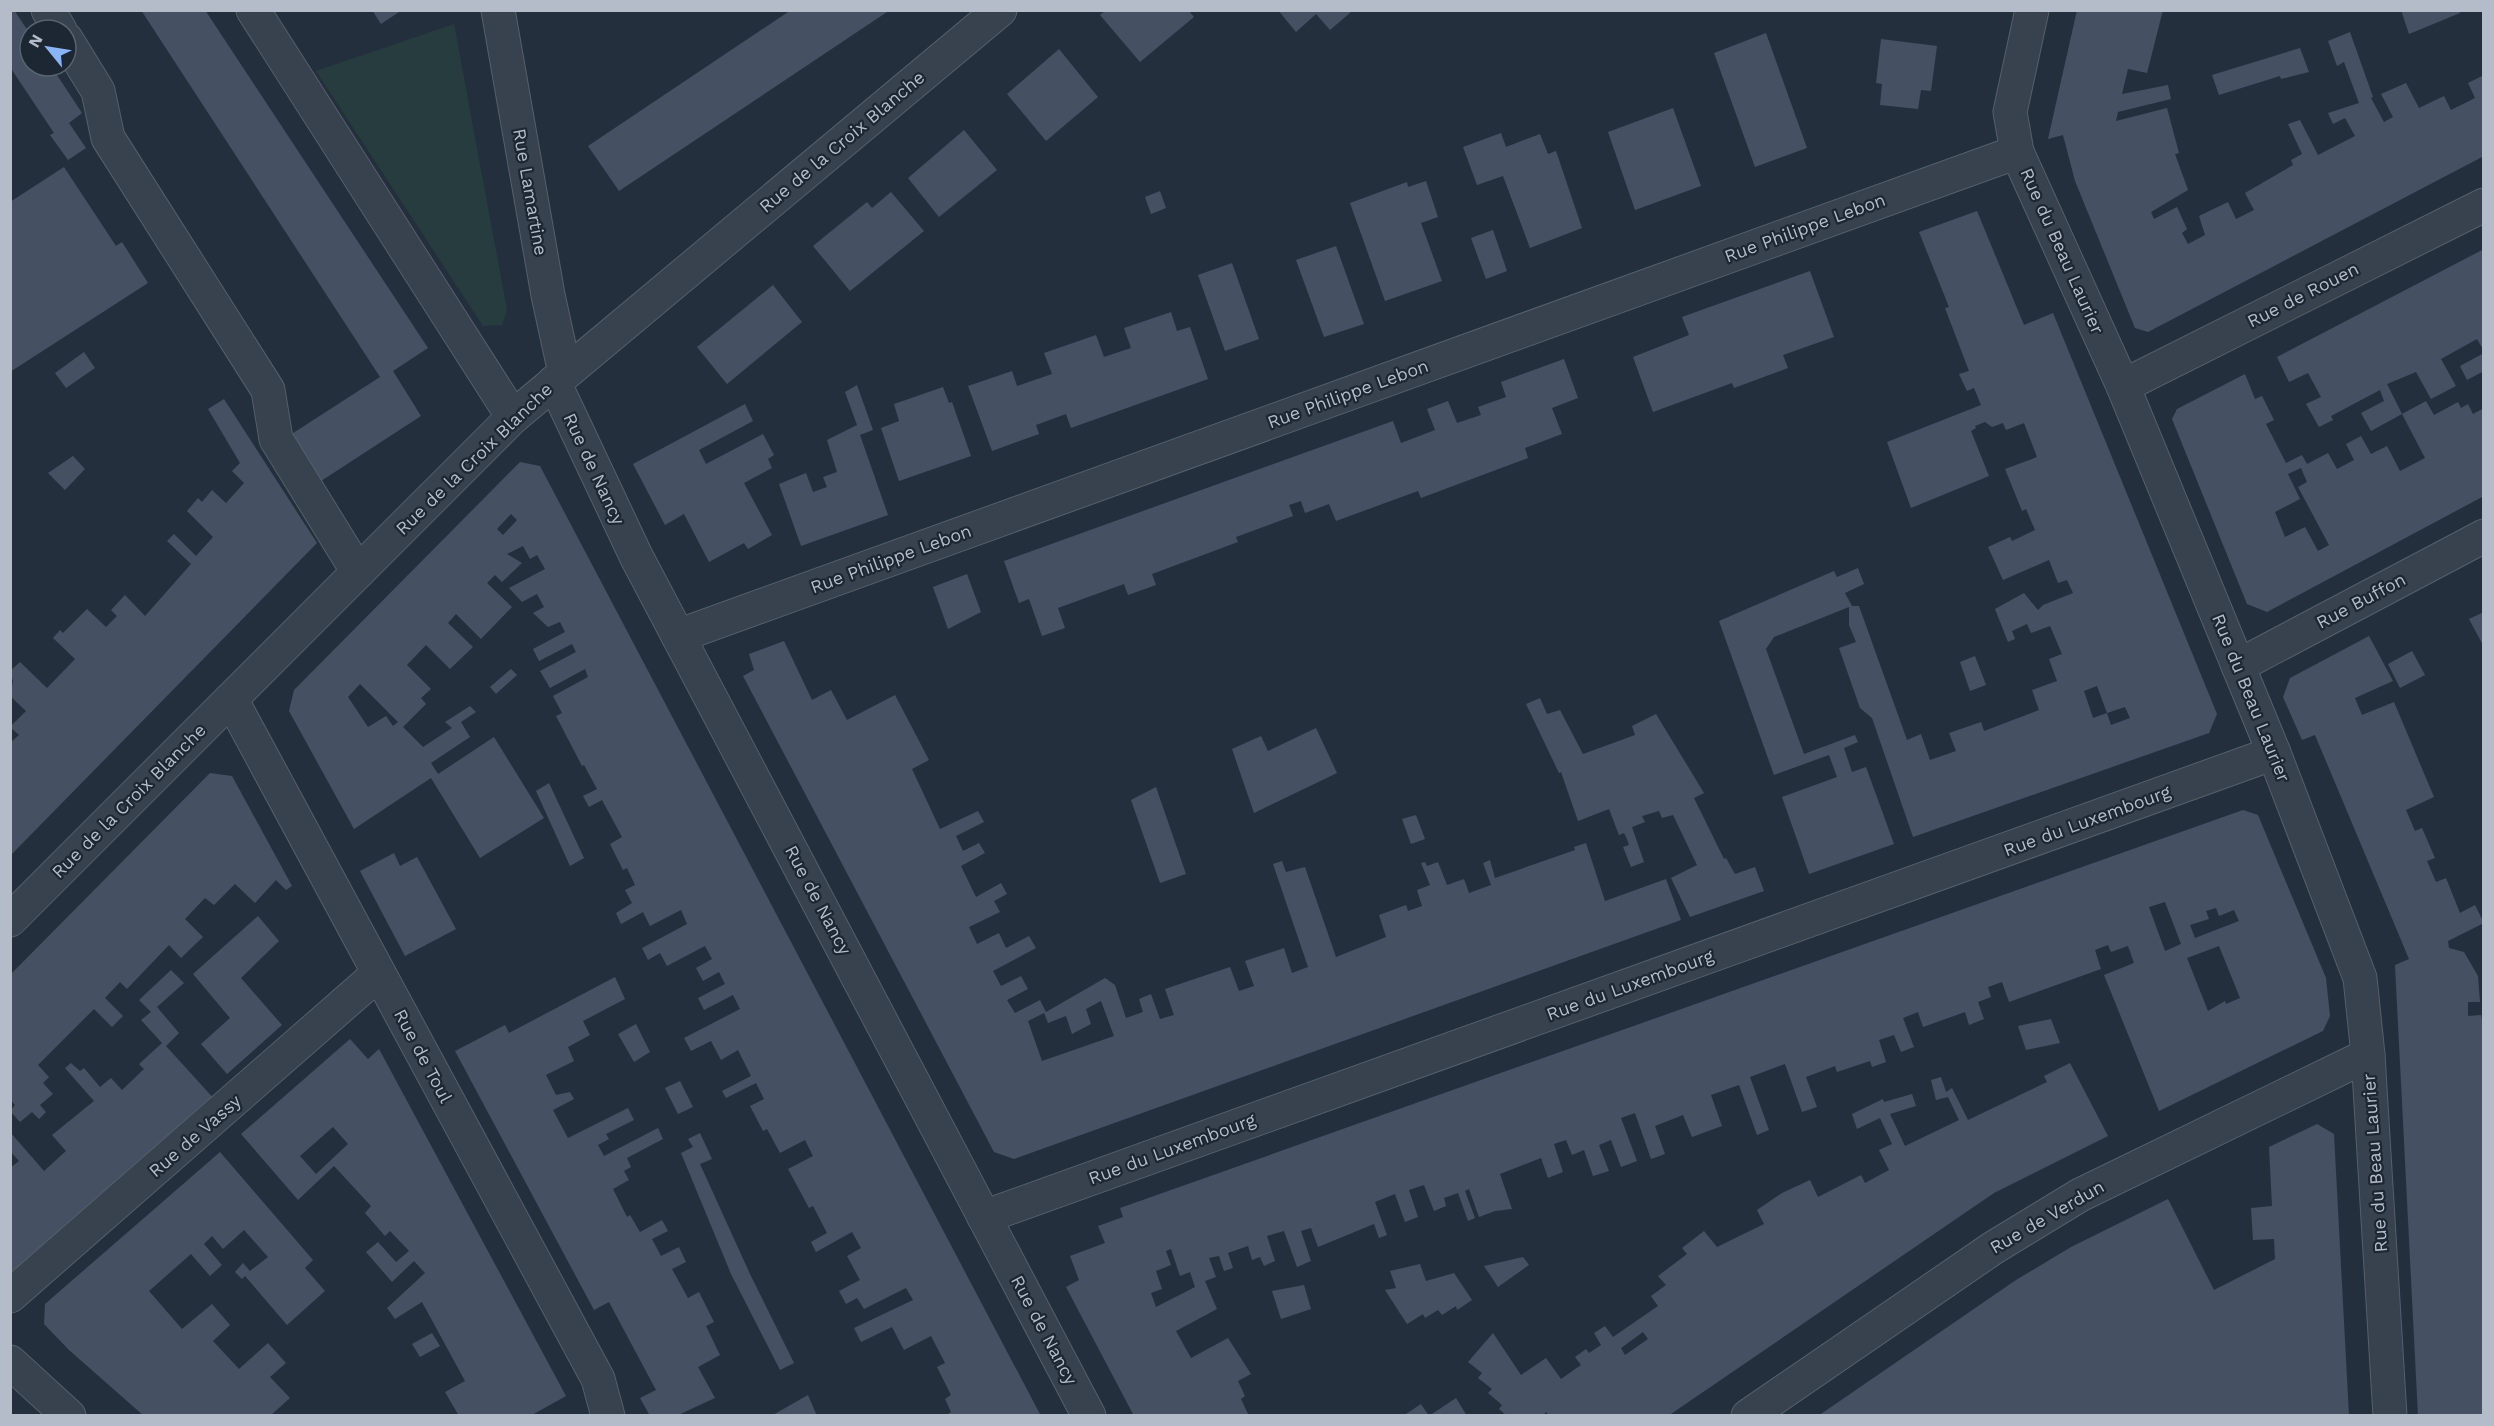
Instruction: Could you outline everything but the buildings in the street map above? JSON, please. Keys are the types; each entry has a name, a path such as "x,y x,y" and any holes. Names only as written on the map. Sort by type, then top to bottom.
{"street":[{"path":"253,10 513,417"},
{"name":"Rue Lamartine","path":"498,10 548,295 559,377"},
{"name":"Rue de la Croix Blanche","path":"10,920 513,417 1000,10"},
{"name":"Rue du Beau Laurier","path":"2032,10 2010,112 2017,152 2123,386 2274,753 2360,978 2368,1055 2390,1416"},
{"path":"78,58 98,91 108,138 268,390 276,439 358,572"},
{"name":"Rue Philippe Lebon","path":"678,636 2017,152"},
{"name":"Rue de Rouen","path":"2123,386 2484,205"},
{"name":"Rue de Nancy","path":"559,377 636,556 1089,1416"},
{"name":"Rue Buffon","path":"2238,666 2484,536"},
{"name":"Rue de Toul","path":"231,699 598,1378 608,1416"},
{"name":"Rue du Luxembourg","path":"984,1217 2274,753"},
{"name":"Rue de Vassy","path":"10,1296 378,974"},
{"name":"Rue de Verdun","path":"1748,1416 1993,1248 2080,1195 2368,1055"},
{"path":"10,1362 69,1416"}],"green space":[{"path":"454,24 507,310 502,325 483,326 316,71"}]}
